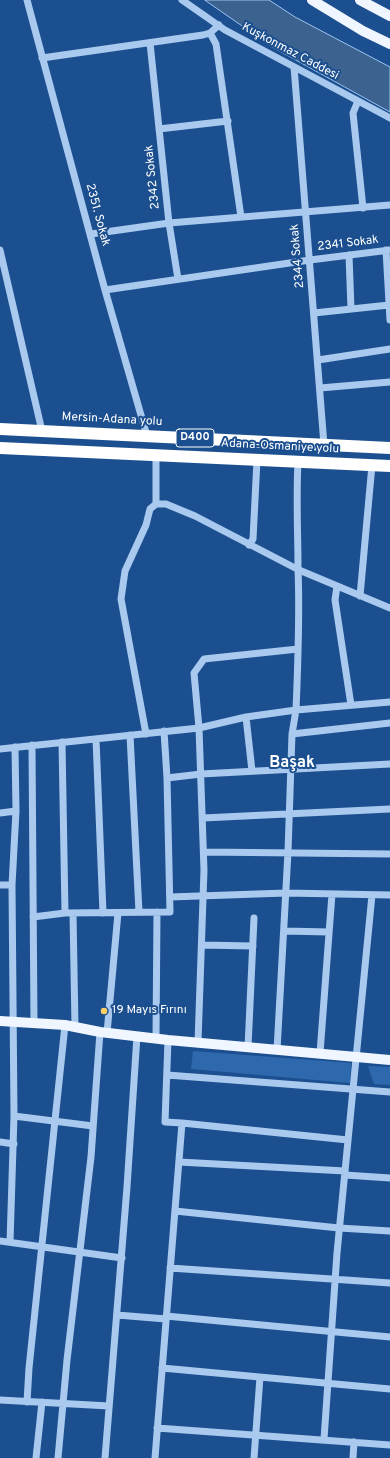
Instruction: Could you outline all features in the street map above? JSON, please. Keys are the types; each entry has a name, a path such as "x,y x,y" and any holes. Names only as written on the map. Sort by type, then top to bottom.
{"highway":[{"name":"Mersin-Adana yolu","path":"0,429 390,448"},
{"name":"Adana-Osmaniye yolu","path":"0,448 390,466"}],"main road":[{"path":"312,0 363,31 390,44"},
{"path":"360,0 390,16"},
{"path":"0,1021 70,1026 103,1032 168,1040 390,1060"}],"street":[{"name":"2351. Sokak","path":"27,0 105,290 147,436"},
{"name":"Kuşkonmaz Caddesi","path":"182,0 219,26 390,118"},
{"path":"42,58 210,33 219,26"},
{"path":"210,33 216,44 241,217"},
{"name":"2342 Sokak","path":"150,43 169,223 390,205"},
{"name":"2344 Sokak","path":"294,67 324,444"},
{"path":"358,101 353,113 363,208"},
{"name":"2342 Sokak","path":"159,129 228,121"},
{"path":"90,234 169,223 178,279"},
{"path":"0,250 42,431"},
{"path":"388,250 390,320"},
{"name":"2341 Sokak","path":"105,290 388,250"},
{"path":"349,255 351,309"},
{"path":"314,313 389,305"},
{"path":"318,360 390,349"},
{"path":"320,388 390,382"},
{"path":"156,455 156,504"},
{"path":"249,545 253,539 257,460"},
{"path":"278,1050 292,769 292,734 296,710 298,570 296,515 298,462"},
{"path":"360,596 372,465"},
{"path":"146,734 121,599 125,572 146,525 150,509 156,504 166,504 195,516 298,570 390,608"},
{"path":"337,586 335,600 351,705"},
{"path":"198,1042 204,852 199,728 194,673 204,659 298,649"},
{"path":"0,749 199,728 246,716 390,702"},
{"path":"246,716 252,771"},
{"path":"292,734 390,723"},
{"path":"33,917 69,913 170,912 167,778 164,732"},
{"path":"130,735 139,912"},
{"path":"96,739 103,913"},
{"path":"27,1402 56,1120 70,1026 69,913 62,742"},
{"path":"32,745 34,1024"},
{"path":"10,1242 14,1144 12,885 16,811 15,747"},
{"path":"167,778 201,774 390,764"},
{"path":"203,818 390,809"},
{"path":"0,813 16,811"},
{"path":"204,852 390,854"},
{"path":"0,885 12,885"},
{"path":"170,897 286,893 390,895"},
{"path":"320,1054 332,894"},
{"path":"324,1439 339,1228 372,895"},
{"path":"156,1038 157,912"},
{"path":"58,1458 103,1032 118,913"},
{"path":"248,1047 254,918"},
{"path":"284,931 329,932"},
{"path":"202,945 253,946"},
{"path":"105,1458 122,1258 137,1036"},
{"path":"168,1040 165,1122 348,1140"},
{"path":"167,1075 390,1092"},
{"path":"14,1116 56,1120 93,1126"},
{"path":"155,1458 182,1123"},
{"path":"0,1142 14,1144"},
{"path":"179,1162 345,1173 390,1178"},
{"path":"175,1211 339,1228 390,1231"},
{"path":"0,1241 122,1258"},
{"path":"170,1268 390,1283"},
{"path":"117,1315 332,1331 390,1337"},
{"path":"162,1368 390,1389"},
{"path":"254,1458 260,1377"},
{"path":"0,1400 110,1406"},
{"path":"36,1458 42,1402"},
{"path":"157,1428 390,1445"},
{"path":"353,1458 354,1442"}],"shaded area":[{"path":"205,0 269,0 295,17 390,67 390,112 274,48"},
{"path":"193,1051 351,1063 350,1083 191,1069"},
{"path":"368,1066 390,1067 390,1085 374,1084"}],"place":[{"name":"19 Mayıs Fırını","path":"104,1011"}],"district":[{"name":"Başak","path":"292,764"}]}
